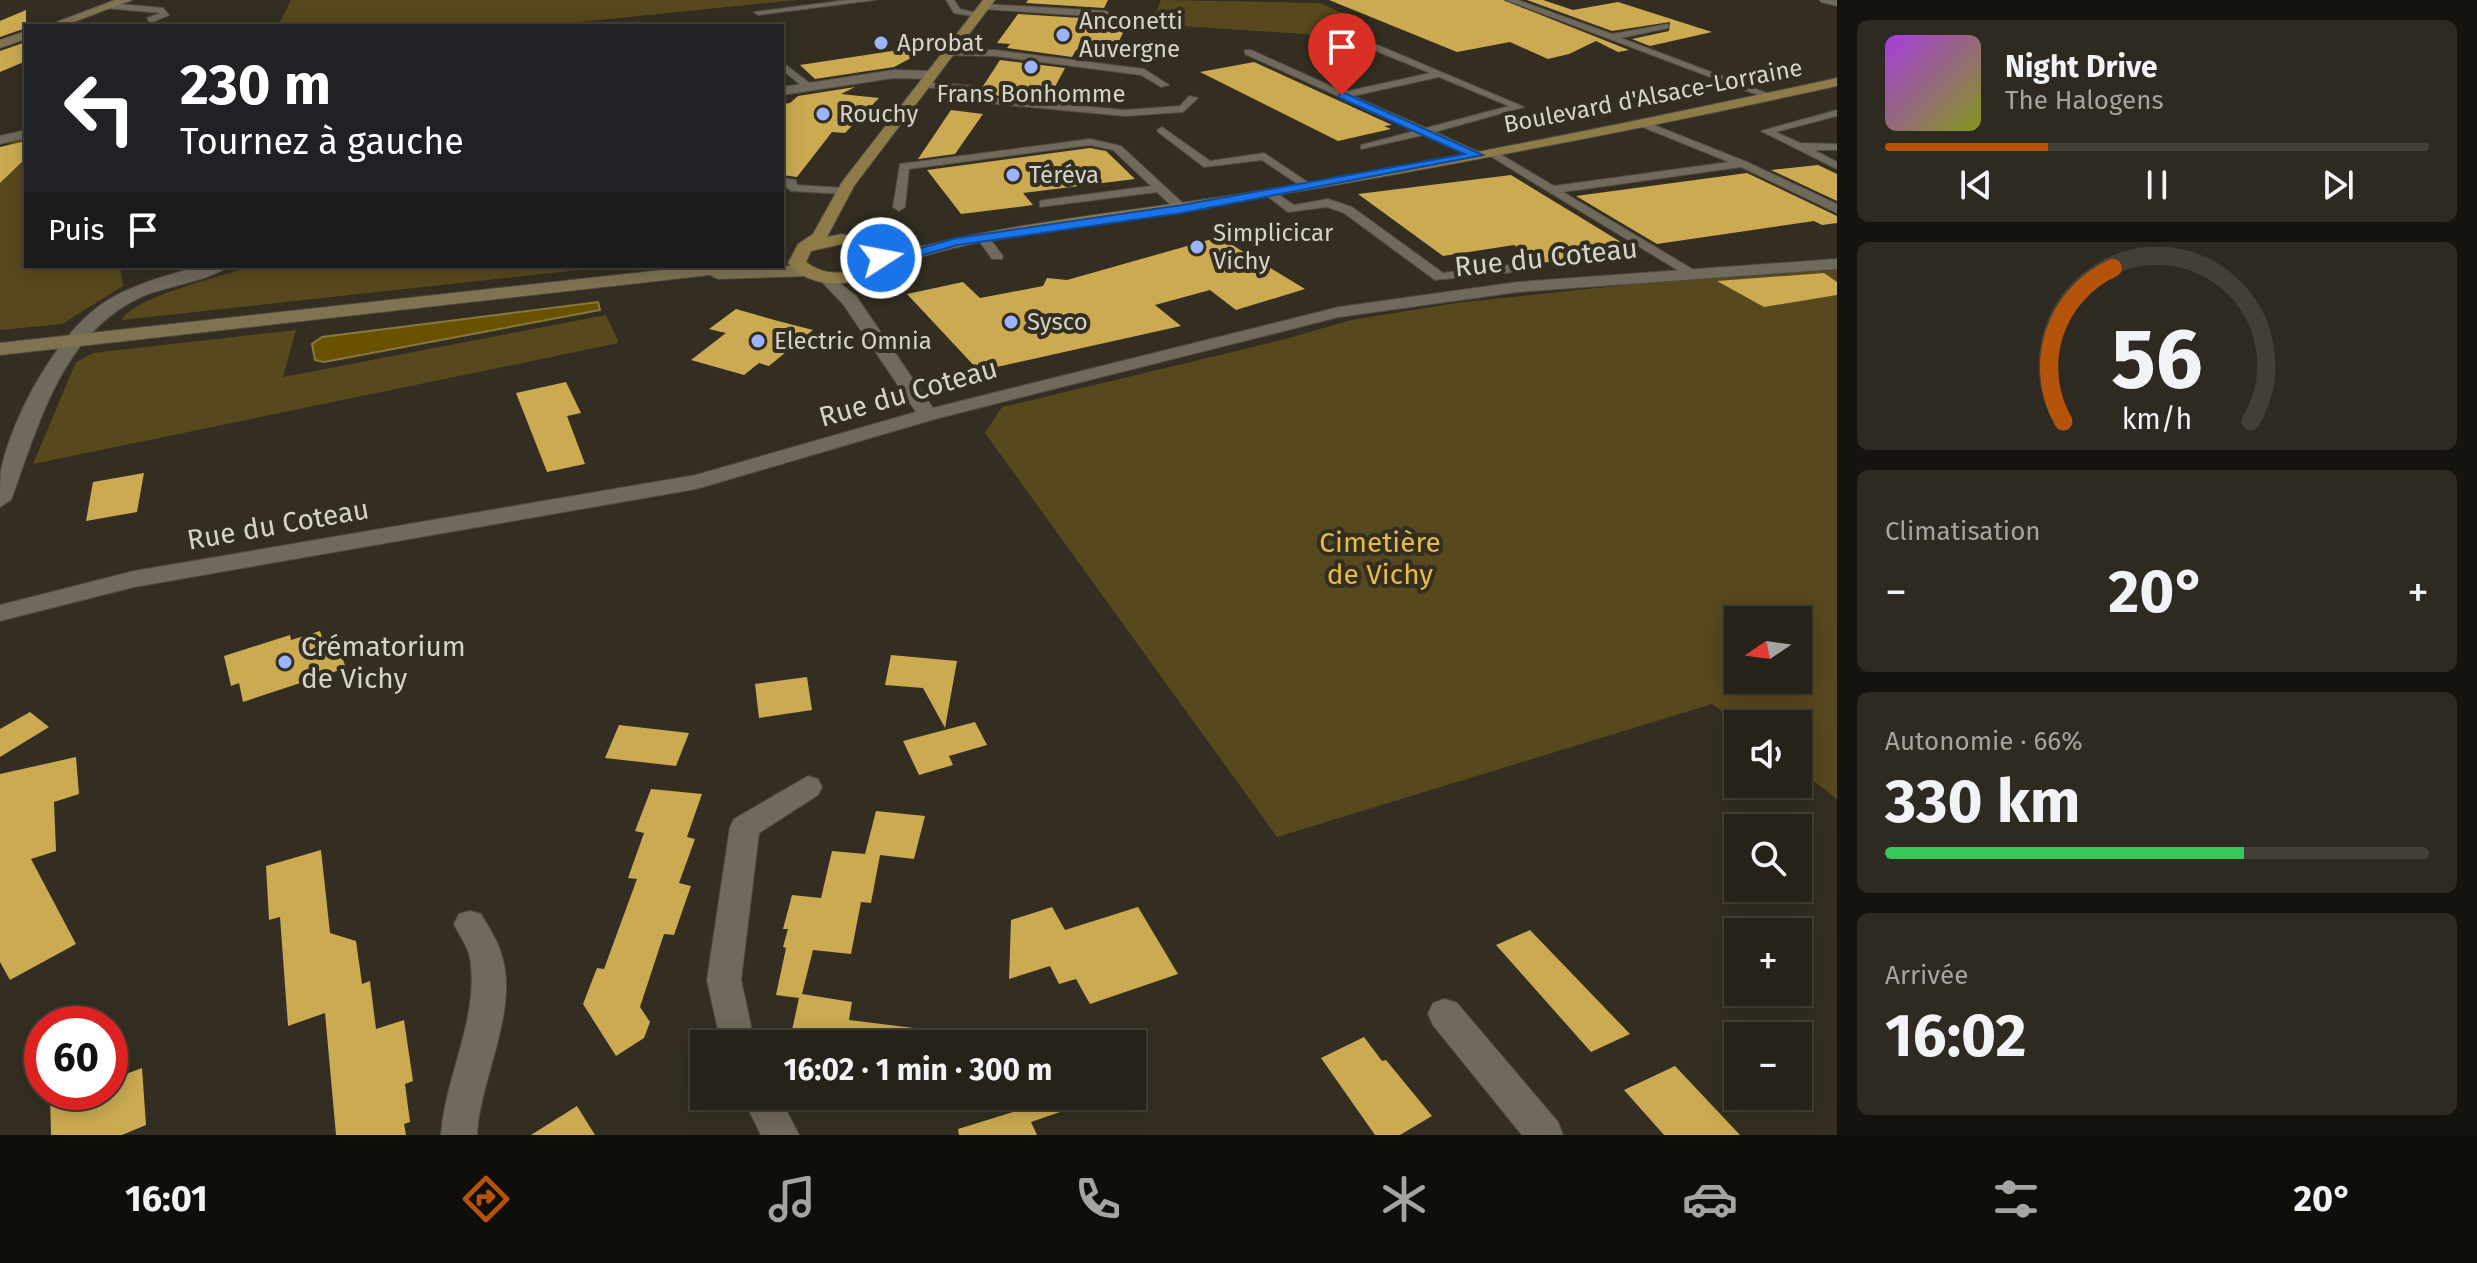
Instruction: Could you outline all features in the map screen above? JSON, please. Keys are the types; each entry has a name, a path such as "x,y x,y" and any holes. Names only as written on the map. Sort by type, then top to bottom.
{"main road":[{"path":"826,277 807,271 797,263 798,251 841,199 984,7"},
{"name":"Boulevard d'Alsace-Lorraine","path":"852,240 870,245 957,241 1182,209 1644,124 1775,98 1837,82"},
{"path":"798,251 852,240 841,199"},
{"name":"Boulevard d'Alsace-Lorraine","path":"826,277 874,267 957,241"},
{"path":"870,245 881,253 874,267"}],"street":[{"path":"58,24 126,0"},
{"path":"0,44 23,37"},
{"path":"784,91 894,74 927,80"},
{"path":"0,140 24,134"},
{"name":"Rue du Coteau","path":"0,613 134,579 696,482 764,465 928,415 1339,312 1518,287 1837,264"},
{"path":"850,300 874,267"},
{"path":"0,500 61,356 74,341 101,313 118,302 144,290 213,268"},
{"path":"0,349 662,277 720,268"},
{"path":"662,277 807,271"},
{"path":"826,277 850,300 928,415"},
{"path":"735,1030 724,980 745,827 808,787"},
{"path":"459,1135 458,1112 490,991 486,955 470,924"},
{"path":"1445,1014 1545,1135"},
{"path":"768,1110 781,1135"}],"lane":[{"path":"758,12 871,0"},
{"path":"950,0 957,11 984,7 1106,14"},
{"path":"1510,0 1775,98"},
{"path":"1824,0 1837,3"},
{"path":"108,6 163,11 165,15 150,20"},
{"path":"1611,37 1665,26"},
{"path":"1325,42 1365,43 1519,107 1365,147"},
{"path":"1248,52 1420,131 1484,154 1552,190 1689,273"},
{"path":"948,53 995,53 1144,72 1164,85"},
{"path":"784,67 809,87"},
{"path":"1342,95 1440,74"},
{"path":"927,80 970,88 964,98 1125,113 1183,109 1193,98"},
{"path":"1837,113 1766,131 1837,166"},
{"path":"1644,124 1743,164 1837,209"},
{"path":"1162,130 1208,165 1264,156 1309,187"},
{"path":"899,207 904,166 1090,142 1117,148 1182,209"},
{"path":"1798,146 1837,147"},
{"path":"1552,190 1743,164"},
{"path":"784,181 792,182 791,188 841,199"},
{"path":"1044,204 1160,188"},
{"path":"1271,194 1292,209 1328,203 1348,210 1440,277 1533,266"},
{"path":"983,238 997,256"}],"green space":[{"path":"291,0 797,0 561,24 279,24"},
{"path":"1161,0 1320,3 1372,26 1319,35 1152,24"},
{"path":"24,138 24,268 120,268 123,286 62,324 0,330 0,152 13,141"},
{"path":"246,268 598,268 122,320 143,303"},
{"name":"Cimetière de Vichy","path":"1837,270 1837,799 1812,780 1812,710 1724,710 1724,713 1712,704 1277,837 985,433 1002,407 1282,340 1351,320 1456,303 1710,276"},
{"path":"606,315 619,343 33,464 76,362 93,353 296,330 283,377"}],"shaded area":[{"path":"598,302 600,310 324,362 315,360 312,344 322,337"}],"building":[{"path":"1028,0 1108,0 1104,8 1026,3"},
{"path":"1329,0 1503,0 1629,50 1618,52 1596,41 1569,54 1548,59 1510,42 1457,52"},
{"path":"1527,0 1543,0 1573,10 1618,2 1712,32 1650,46 1632,39 1669,31 1670,22 1612,31"},
{"path":"26,10 24,29 0,37 0,21"},
{"name":"Anconetti Auvergne","path":"1018,14 1097,19 1094,24 1126,27 1113,53 1076,50 1072,57 1007,48 1010,44 997,43"},
{"path":"24,43 24,62 0,72 0,51"},
{"path":"925,46 926,50 894,67 815,79 800,65"},
{"path":"1000,60 1065,68 1048,100 978,94"},
{"path":"1254,62 1392,125 1384,126 1391,129 1338,141 1200,72"},
{"path":"855,87 841,94 879,98 845,133 832,132 797,177 784,175 784,104 798,96"},
{"path":"951,110 983,114 955,154 918,159"},
{"path":"24,141 24,160 0,183 0,147"},
{"name":"Téréva","path":"1090,148 1106,151 1135,179 1023,193 1033,205 961,214 927,170"},
{"path":"1818,165 1837,174 1837,201 1771,170"},
{"path":"1747,173 1837,216 1837,223 1822,225 1814,221 1657,244 1576,196"},
{"path":"1511,175 1634,250 1541,263 1514,245 1443,256 1358,194"},
{"name":"Sysco","path":"1219,237 1305,289 1236,310 1210,290 1155,305 1181,326 979,371 907,294 963,282 980,298 1043,286 1047,278 1067,280"},
{"path":"1824,273 1837,282 1837,295 1764,307 1717,281"},
{"name":"Electric Omnia","path":"736,309 813,330 769,366 759,363 744,375 691,360 726,333 709,329"},
{"path":"566,382 581,413 567,416 585,464 547,472 516,393"},
{"path":"144,473 137,512 86,521 93,482"},
{"name":"Crématorium de Vichy","path":"320,631 326,650 338,646 346,668 243,702 239,683 231,686 224,656 290,635 291,640"},
{"path":"891,655 957,661 945,728 923,688 885,685"},
{"path":"807,677 812,710 759,718 755,684"},
{"path":"30,712 49,727 0,757 0,729"},
{"path":"975,722 987,745 949,756 953,765 919,775 903,741"},
{"path":"619,725 689,733 676,766 605,758"},
{"path":"76,757 79,794 54,802 56,851 31,859 76,944 10,980 0,962 0,774"},
{"path":"651,789 702,794 687,837 695,839 679,883 691,886 674,935 664,934 640,1007 650,1022 644,1038 616,1056 583,1004 597,968 604,969 637,879 628,878 644,833 635,831"},
{"path":"876,811 925,816 914,859 880,855 871,903 861,902 851,954 813,950 802,994 852,1002 849,1020 914,1030 792,1030 799,998 776,995 788,929 783,929 792,895 821,898 832,851 865,854"},
{"path":"321,850 330,933 356,941 362,984 370,981 376,1029 404,1020 413,1081 405,1084 410,1122 404,1124 406,1135 336,1135 325,1013 288,1026 280,917 269,920 266,866"},
{"path":"1052,907 1065,930 1138,907 1178,974 1090,1004 1076,979 1059,984 1050,966 1009,979 1011,920"},
{"path":"1530,930 1630,1034 1591,1052 1496,945"},
{"path":"1364,1037 1432,1116 1400,1135 1375,1135 1321,1058"},
{"path":"1675,1066 1740,1135 1664,1135 1624,1090"},
{"path":"142,1068 146,1125 122,1135 51,1135 50,1110 128,1110 128,1073"},
{"path":"577,1106 595,1135 531,1135"},
{"path":"1020,1110 1066,1110 1031,1122 1037,1135 959,1135 958,1129"}],"place":[{"name":"Anconetti Auvergne","path":"1063,35"},
{"name":"Aprobat","path":"881,43"},
{"name":"Frans Bonhomme","path":"1031,67"},
{"name":"Rouchy","path":"823,114"},
{"name":"Téréva","path":"1013,175"},
{"name":"Simplicicar Vichy","path":"1197,247"},
{"name":"Sysco","path":"1011,322"},
{"name":"Electric Omnia","path":"758,341"},
{"name":"Crématorium de Vichy","path":"285,662"}],"route":[{"path":"881,258 880,263 957,241 1182,209 1477,155 1342,95"}]}
